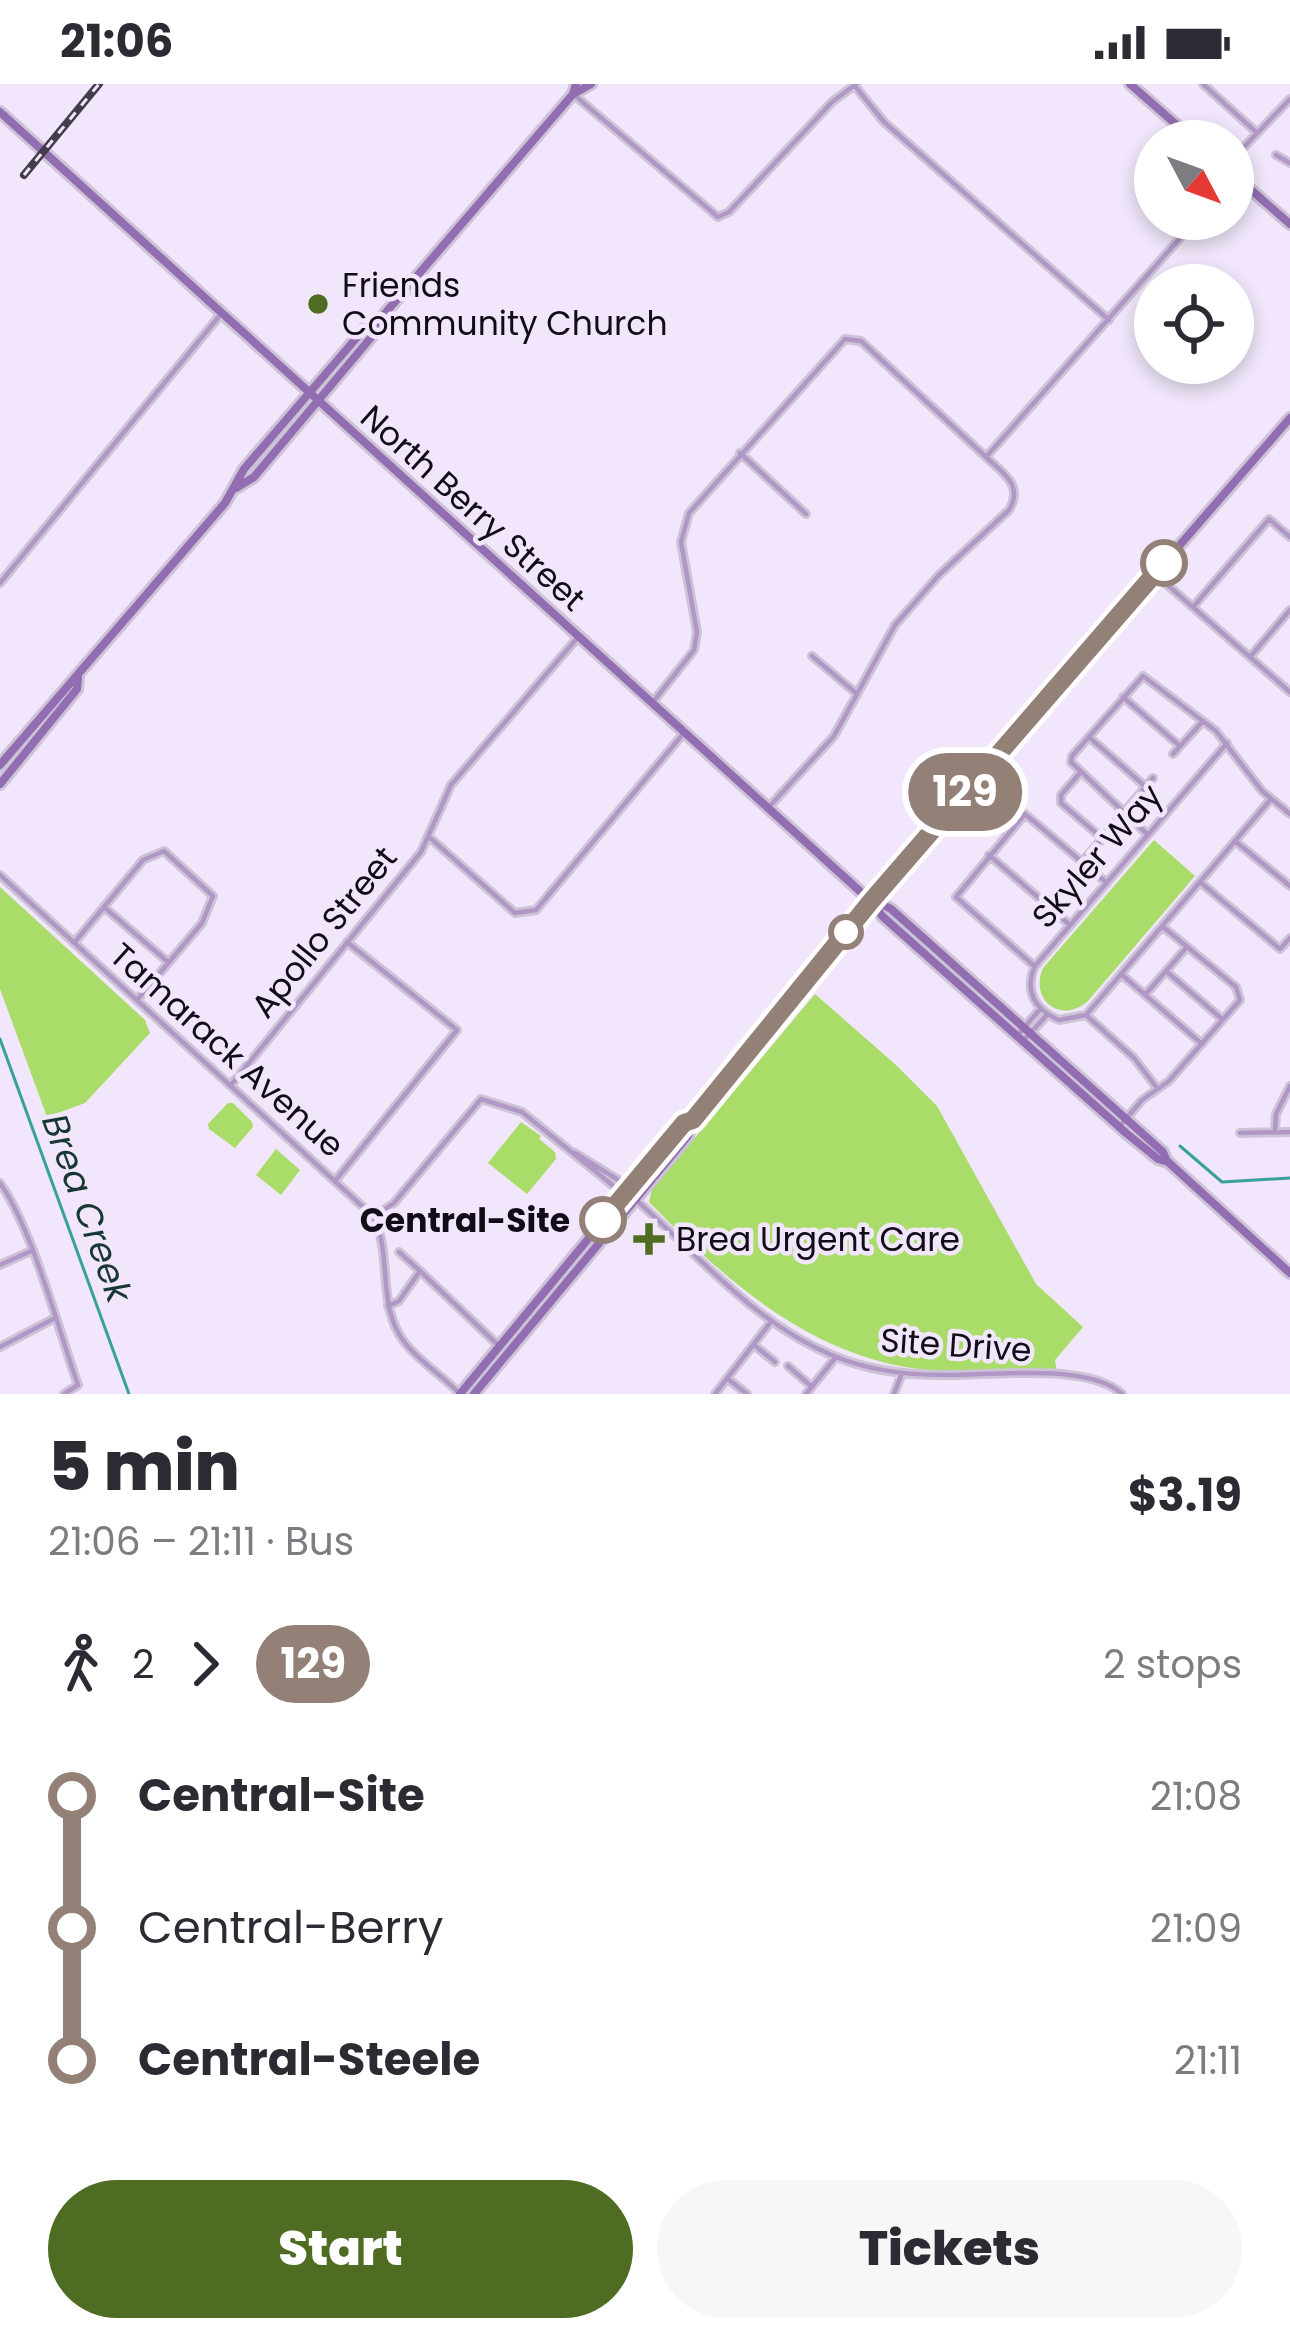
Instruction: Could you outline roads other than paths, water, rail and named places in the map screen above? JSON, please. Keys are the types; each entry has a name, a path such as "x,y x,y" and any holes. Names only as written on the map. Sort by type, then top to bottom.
{"main road":[{"path":"0,765 236,488 244,469 308,391 371,321 381,318 575,89 590,84"},
{"path":"1130,84 1171,120"},
{"name":"North Berry Street","path":"0,112 872,900 882,916 1122,1123 1163,1152 1167,1161 1290,1273"},
{"path":"1254,193 1290,224"},
{"path":"236,488 254,477 380,328 381,318"},
{"path":"474,1394 688,1136 693,1120 872,900 1290,418"},
{"path":"0,784 77,689 78,678"},
{"path":"460,1394 626,1191 684,1123 693,1120"}],"street":[{"path":"1203,84 1256,132"},
{"path":"575,89 718,218 729,212 832,102 856,85 884,122 1108,320"},
{"path":"1254,135 1290,99"},
{"path":"1276,154 1290,163"},
{"path":"986,457 1178,240"},
{"path":"0,583 222,314"},
{"path":"653,702 694,650 697,632 682,558 689,513 842,343 851,337 861,341 1014,484 1015,501 895,625 834,736 768,808"},
{"path":"740,453 806,514"},
{"path":"1192,607 1269,519 1290,538"},
{"path":"1155,574 1290,692"},
{"path":"1250,657 1290,610"},
{"name":"Apollo Street","path":"230,1085 422,852 451,785 579,636"},
{"path":"812,656 856,694"},
{"path":"1148,835 1071,763 1088,737 1144,676 1227,743 1271,799 1290,814"},
{"path":"1123,697 1180,746"},
{"path":"1174,754 1203,721"},
{"path":"429,837 515,913 536,910 685,732"},
{"path":"1088,737 1146,787"},
{"name":"Skyler Way","path":"1040,1009 1030,989 1034,966 1227,743"},
{"path":"1079,774 1061,796 1061,803 1102,838"},
{"path":"1082,862 1153,778"},
{"path":"1023,1035 1040,1009 1065,1021 1086,1015 1271,799"},
{"path":"1034,966 956,897 989,855 1025,814 1106,883"},
{"path":"1235,841 1290,886"},
{"path":"74,943 143,860 164,851 213,896 202,922 137,1000"},
{"path":"989,855 1070,926"},
{"name":"Tamarack Avenue","path":"0,875 374,1217"},
{"path":"1200,882 1280,949 1290,938"},
{"path":"104,907 169,963"},
{"path":"1122,1123 1202,1044 1240,995 1162,926"},
{"path":"335,1181 457,1030 347,942"},
{"path":"1144,994 1187,947"},
{"path":"1166,970 1222,1019"},
{"path":"1121,974 1202,1044"},
{"path":"1023,1035 1047,1015"},
{"path":"1086,1015 1140,1064 1158,1089"},
{"path":"1275,1130 1276,1114 1290,1086"},
{"name":"Site Drive","path":"374,1217 394,1202 474,1102 496,1102 523,1113 620,1181 771,1322 836,1357 902,1373 1068,1375 1114,1386 1122,1394"},
{"path":"1240,1133 1290,1132"},
{"path":"0,1183 31,1251 78,1385 64,1394"},
{"path":"374,1217 385,1240 388,1306 405,1342 460,1394"},
{"path":"0,1265 31,1251"},
{"path":"399,1252 500,1346"},
{"path":"388,1306 399,1301 420,1271"},
{"path":"0,1347 54,1319"},
{"path":"715,1394 771,1322"},
{"path":"754,1345 776,1363"},
{"path":"806,1394 836,1357"},
{"path":"788,1366 812,1387"},
{"path":"894,1394 902,1373"},
{"path":"727,1378 747,1394"}],"waterway":[{"name":"Brea Creek","path":"0,1039 129,1394"},
{"path":"1180,1146 1222,1182 1290,1178"}],"railway":[{"path":"24,175 99,84"}],"place":[{"name":"Friends Community Church","path":"318,304"},
{"name":"Central-Site","path":"603,1220"},
{"name":"Brea Urgent Care","path":"649,1239"}]}
